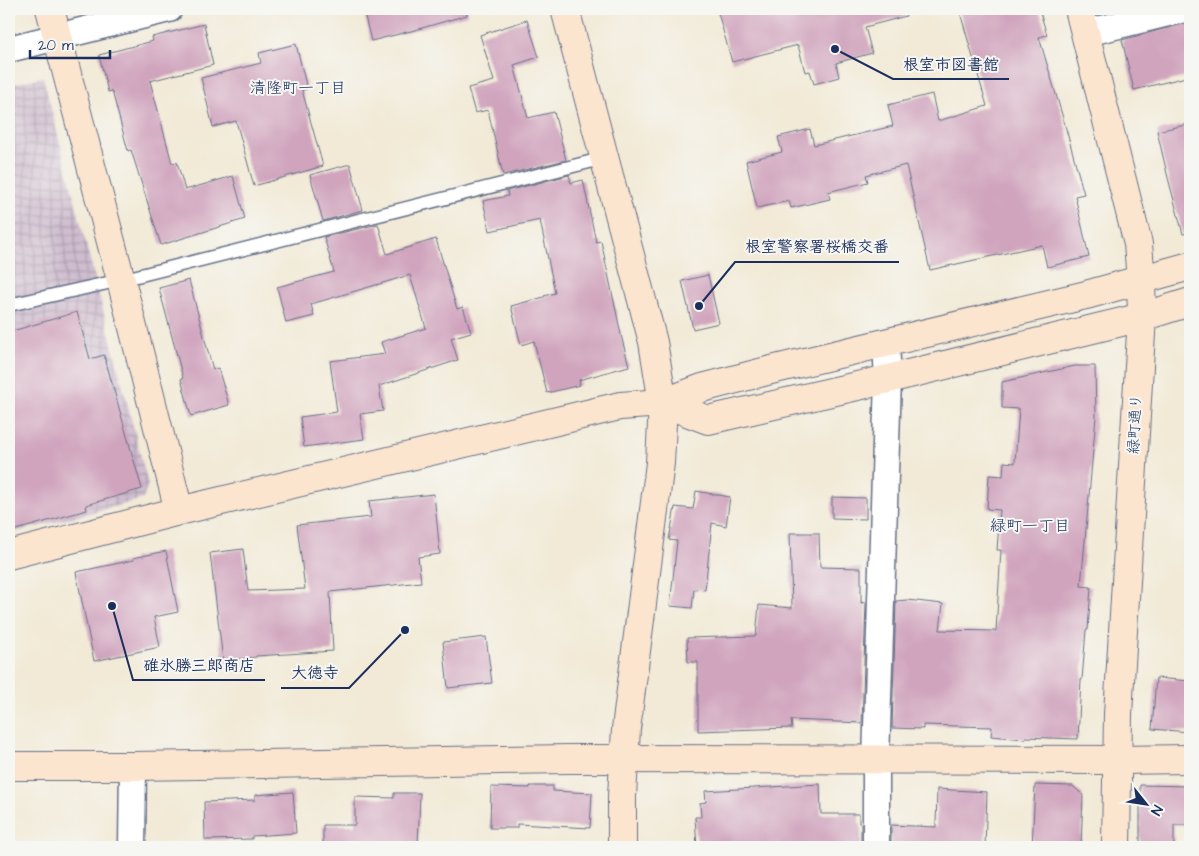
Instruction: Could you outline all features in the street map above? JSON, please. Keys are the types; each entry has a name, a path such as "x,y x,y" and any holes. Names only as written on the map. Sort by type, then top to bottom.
{"street":[{"path":"50,9 179,511"},
{"path":"9,49 169,9"},
{"path":"565,9 653,342 662,403 660,463 623,760 622,847"},
{"path":"1082,21 1184,9"},
{"name":"緑町通り","path":"1082,21 1138,244 1141,280 1142,317 1117,760 1116,847"},
{"path":"9,555 179,511 620,406 662,403 711,386 767,371 1086,295 1190,266"},
{"path":"662,403 708,420 888,379 1142,317 1190,302"},
{"path":"876,847 876,760 888,379 886,343"},
{"path":"9,766 133,766 569,759 1190,759"},
{"path":"132,847 133,766"}],"lane":[{"path":"9,305 121,280 605,158"}],"shaded area":[{"path":"43,77 148,484 143,499 9,534 9,85"}],"building":[{"path":"363,9 467,9 467,15 371,41"},
{"path":"717,9 905,9 906,16 865,27 872,53 836,63 839,77 814,84 810,71 805,72 798,45 732,62"},
{"path":"959,9 1039,9 1047,35 1039,37 1084,194 1075,196 1089,257 1047,267 1042,245 930,270 906,165 866,175 868,182 828,192 830,199 791,208 789,201 757,208 746,161 782,152 778,137 810,129 814,145 893,126 888,105 932,94 938,121 987,106"},
{"path":"527,20 539,57 514,65 528,118 554,112 566,160 503,175 488,110 475,113 468,88 494,81 480,35"},
{"path":"1190,22 1190,76 1134,90 1122,40"},
{"path":"204,24 213,65 150,81 172,163 177,162 185,190 233,176 245,219 161,245 131,150 128,151 112,91 108,92 99,55 153,41 152,37"},
{"path":"296,44 307,89 302,90 323,166 254,186 236,121 213,127 201,78 261,63 259,53"},
{"path":"1190,124 1190,233 1183,234 1157,131"},
{"path":"350,164 363,210 323,221 310,175"},
{"path":"569,175 571,183 583,180 596,242 601,241 629,366 579,380 580,385 547,393 534,341 521,345 511,306 555,293 540,220 490,231 483,201 508,196 507,191"},
{"path":"378,224 387,254 436,239 457,309 463,307 471,332 451,338 458,360 379,386 383,411 360,414 364,439 304,447 300,417 337,412 330,361 385,354 381,342 426,328 410,275 311,304 314,316 286,323 277,287 334,272 324,237"},
{"path":"708,275 719,323 693,329 682,281"},
{"path":"189,280 213,370 218,368 229,405 191,416 159,288"},
{"path":"77,312 90,359 104,355 142,489 86,505 87,510 9,532 9,332"},
{"path":"1075,366 1095,366 1096,417 1081,586 1091,587 1088,630 1086,630 1081,680 1078,739 1026,737 1025,739 991,736 992,727 923,725 923,729 892,728 896,601 907,600 943,604 940,630 996,631 1001,550 997,550 1000,510 987,509 989,475 1003,476 1004,462 1015,463 1019,409 1002,408 1002,382"},
{"path":"696,491 730,497 726,526 712,523 705,590 694,589 692,608 670,606 677,541 669,540 675,507 693,509"},
{"path":"434,494 440,554 418,557 421,582 330,592 333,651 256,656 223,661 210,553 243,549 248,591 305,589 297,525 371,517 369,501"},
{"path":"832,497 866,498 866,519 832,518"},
{"path":"790,533 819,533 820,567 861,568 861,603 866,602 862,723 791,720 792,728 698,731 698,662 688,662 687,638 756,636 759,605 792,608"},
{"path":"166,551 178,612 154,617 160,647 94,661 76,572"},
{"path":"486,637 492,683 448,688 443,642"},
{"path":"1156,678 1190,681 1190,732 1152,729"},
{"path":"820,784 821,814 859,814 861,847 697,847 695,817 701,817 700,803 706,802 705,791"},
{"path":"1035,785 1073,786 1083,795 1081,847 1032,847"},
{"path":"1140,785 1190,786 1190,825 1174,825 1174,847 1140,847"},
{"path":"530,786 553,786 553,791 592,793 590,828 517,824 517,828 490,828 491,787 530,788"},
{"path":"937,789 987,792 985,847 891,847 891,825 936,827"},
{"path":"293,792 296,833 252,836 252,839 205,840 204,802 255,800 255,795"},
{"path":"394,793 420,793 418,847 323,847 323,825 355,825 355,797 394,798"}],"place":[{"name":"根室市図書館","path":"835,49"},
{"name":"根室警察署桜橋交番","path":"699,306"},
{"name":"碓氷勝三郎商店","path":"112,606"},
{"name":"大徳寺","path":"405,630"}],"district":[{"name":"清隆町一丁目","path":"298,88"},
{"name":"緑町一丁目","path":"1030,526"}]}
